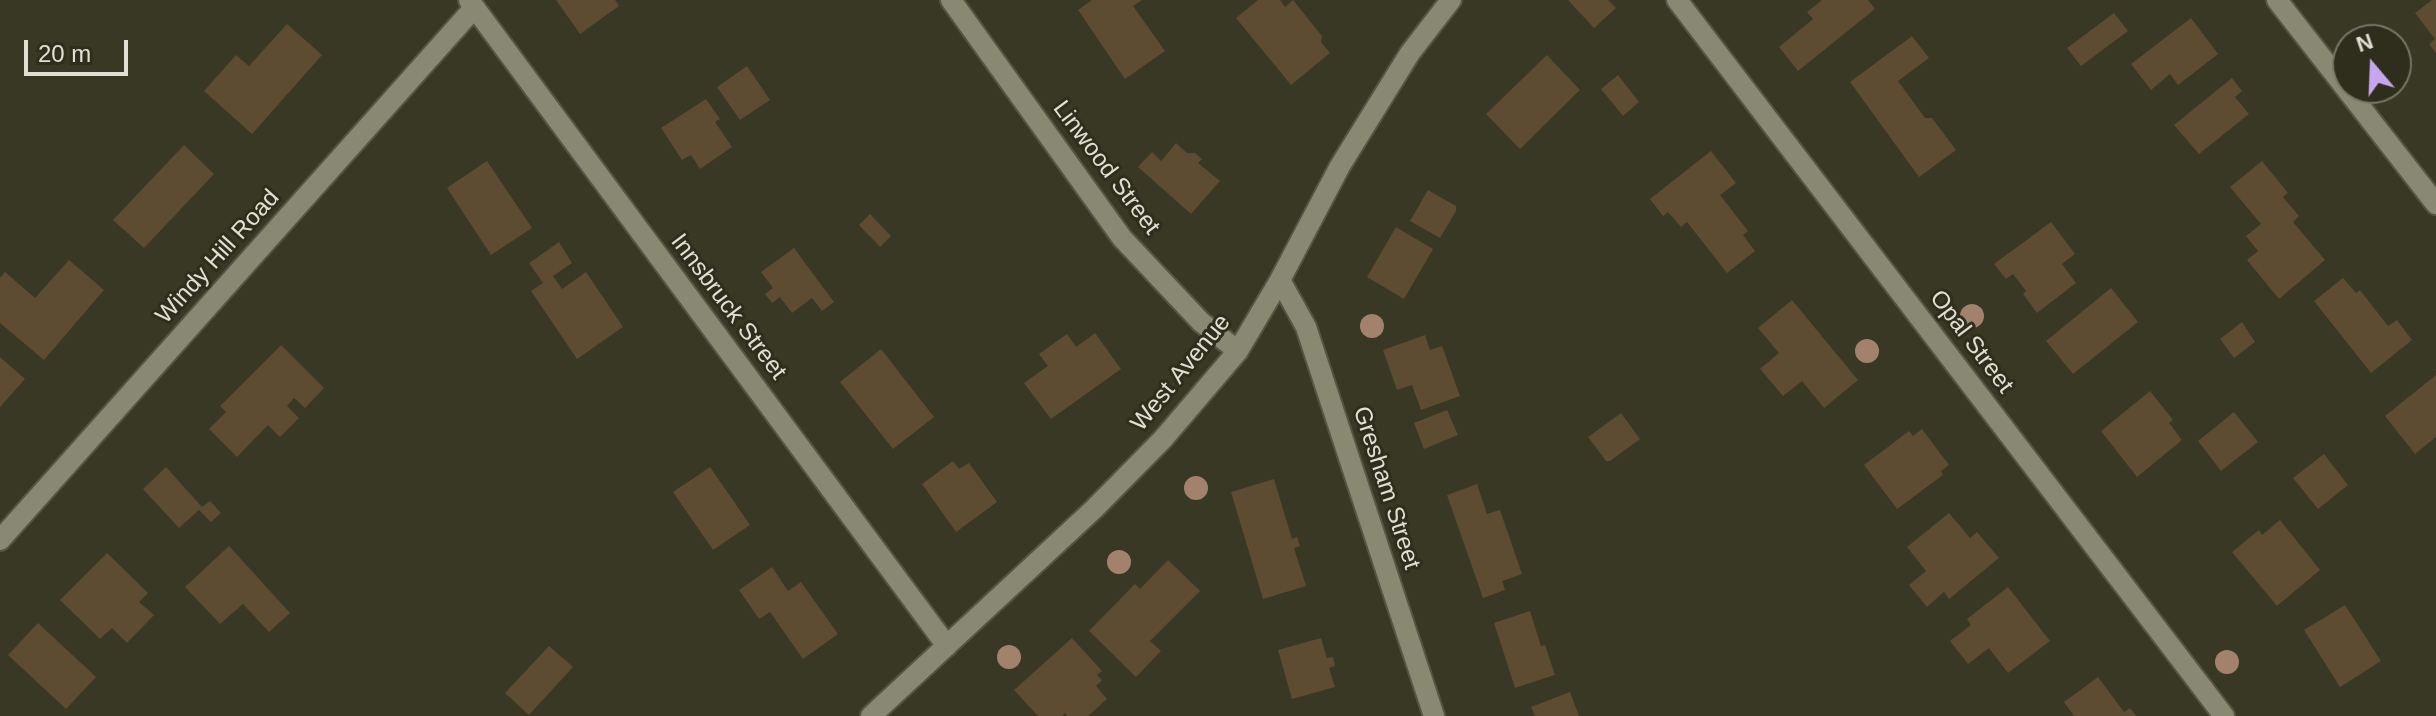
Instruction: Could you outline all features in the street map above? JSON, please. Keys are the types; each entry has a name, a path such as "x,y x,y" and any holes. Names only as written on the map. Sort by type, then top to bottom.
{"street":[{"name":"Linwood Street","path":"951,0 1122,238 1201,322 1238,351"},
{"name":"West Avenue","path":"871,716 1104,499 1163,439 1238,351 1280,280 1340,166 1410,53 1451,0"},
{"name":"Opal Street","path":"1677,0 2224,716"},
{"path":"2277,0 2436,204"},
{"name":"Windy Hill Road","path":"0,540 472,4"},
{"name":"Innsbruck Street","path":"472,4 947,646"},
{"name":"Gresham Street","path":"1280,280 1306,327 1434,716"}],"building":[{"path":"556,0 615,0 619,6 580,34"},
{"path":"1092,0 1142,0 1133,6 1165,51 1125,79 1078,10"},
{"path":"1258,0 1280,0 1285,7 1293,0 1322,36 1321,42 1330,53 1291,85 1236,18"},
{"path":"1568,0 1608,0 1616,8 1594,28"},
{"path":"1822,0 1868,0 1875,9 1798,71 1779,47 1813,19 1807,12"},
{"path":"2436,0 2436,53 2429,44 2435,39 2415,13"},
{"path":"2114,13 2128,31 2081,66 2067,48"},
{"path":"2191,18 2218,54 2178,85 2170,74 2151,90 2131,64"},
{"path":"287,24 322,55 252,134 204,91 236,55 249,66"},
{"path":"1912,36 1929,58 1898,81 1925,118 1932,118 1956,150 1919,177 1850,82"},
{"path":"1547,55 1580,90 1520,149 1486,114"},
{"path":"747,66 770,100 740,120 717,87"},
{"path":"1618,75 1639,102 1623,116 1601,89"},
{"path":"2232,78 2242,91 2235,97 2249,114 2199,154 2174,125"},
{"path":"706,99 720,119 715,122 732,147 700,169 691,155 682,160 661,128"},
{"path":"1176,143 1187,153 1195,153 1202,159 1198,163 1220,181 1191,214 1138,167 1152,152 1161,161"},
{"path":"184,145 214,174 144,248 113,220"},
{"path":"1711,151 1736,183 1720,195 1748,231 1743,235 1755,251 1727,273 1687,222 1681,227 1668,212 1663,216 1650,199"},
{"path":"487,161 532,228 491,255 447,188"},
{"path":"2262,161 2288,193 2283,197 2299,216 2293,222 2325,260 2279,299 2247,260 2258,251 2246,236 2261,224 2230,187"},
{"path":"1428,190 1456,206 1440,238 1410,221"},
{"path":"870,214 891,236 880,247 859,225"},
{"path":"2051,222 2075,254 2062,264 2076,283 2037,313 2013,274 2006,279 1994,264"},
{"path":"1396,227 1433,249 1404,299 1367,277"},
{"path":"559,242 572,263 553,276 562,289 586,272 623,327 577,359 531,291 543,283 529,263"},
{"path":"794,248 834,302 822,311 812,298 792,313 780,297 772,303 765,294 773,288 761,272"},
{"path":"69,260 104,290 44,360 0,323 0,278 5,272 35,298"},
{"path":"2343,278 2356,293 2360,290 2388,326 2397,320 2412,340 2371,373 2314,301"},
{"path":"2111,288 2138,322 2073,374 2046,341"},
{"path":"1792,300 1858,380 1824,408 1802,381 1783,396 1760,369 1779,353 1758,328"},
{"path":"2242,322 2255,342 2234,358 2220,339"},
{"path":"1095,333 1121,369 1051,419 1024,383 1048,366 1039,354 1067,334 1076,347"},
{"path":"1425,335 1430,350 1442,346 1460,396 1421,410 1412,385 1397,390 1383,350"},
{"path":"281,345 324,388 305,408 294,398 287,406 299,418 280,437 268,425 237,457 209,429 226,412 220,406"},
{"path":"881,349 934,417 893,449 840,382"},
{"path":"0,357 25,379 0,407"},
{"path":"2436,375 2436,437 2415,454 2385,416"},
{"path":"2150,391 2173,420 2169,423 2182,440 2137,477 2101,431"},
{"path":"1447,410 1458,435 1424,449 1414,423"},
{"path":"2234,412 2258,442 2221,471 2198,441"},
{"path":"1621,413 1640,439 1606,461 1588,437"},
{"path":"1922,429 1949,465 1941,471 1943,475 1897,509 1864,465 1909,431 1913,436"},
{"path":"2324,454 2348,485 2318,509 2293,478"},
{"path":"953,461 959,469 969,463 997,502 956,532 922,484"},
{"path":"166,467 202,507 210,501 221,513 211,522 199,510 179,528 143,489"},
{"path":"710,467 750,525 713,550 673,492"},
{"path":"1274,479 1292,539 1297,537 1300,546 1294,548 1306,586 1263,599 1231,492"},
{"path":"1477,484 1487,514 1500,510 1522,574 1502,581 1505,590 1483,598 1447,495"},
{"path":"1949,513 1970,538 1977,532 1999,558 1949,599 1944,592 1927,607 1909,585 1926,571 1907,547"},
{"path":"2280,520 2320,570 2277,606 2232,552 2259,530 2262,535"},
{"path":"229,546 290,613 269,632 243,604 220,624 185,587"},
{"path":"107,553 148,593 139,602 154,615 127,643 112,628 100,639 60,600"},
{"path":"1168,560 1200,591 1150,641 1161,651 1136,677 1089,631 1135,584 1140,589"},
{"path":"772,567 788,591 801,582 838,634 803,659 770,612 759,619 739,590"},
{"path":"2008,587 2050,641 2008,673 1989,648 1968,664 1950,641 1971,625 1967,619"},
{"path":"2345,605 2381,661 2340,687 2304,630"},
{"path":"1530,611 1541,646 1545,645 1555,675 1515,688 1494,623"},
{"path":"38,623 96,677 66,709 8,655"},
{"path":"1072,638 1102,671 1097,675 1102,680 1096,686 1107,699 1088,716 1067,716 1065,713 1062,716 1038,716 1014,690"},
{"path":"1321,638 1327,658 1333,657 1335,666 1329,668 1335,687 1292,699 1278,650"},
{"path":"549,646 573,667 529,715 505,693"},
{"path":"2098,677 2124,712 2130,708 2136,716 2074,716 2064,702"},
{"path":"1570,692 1579,716 1535,716 1531,707"}]}
